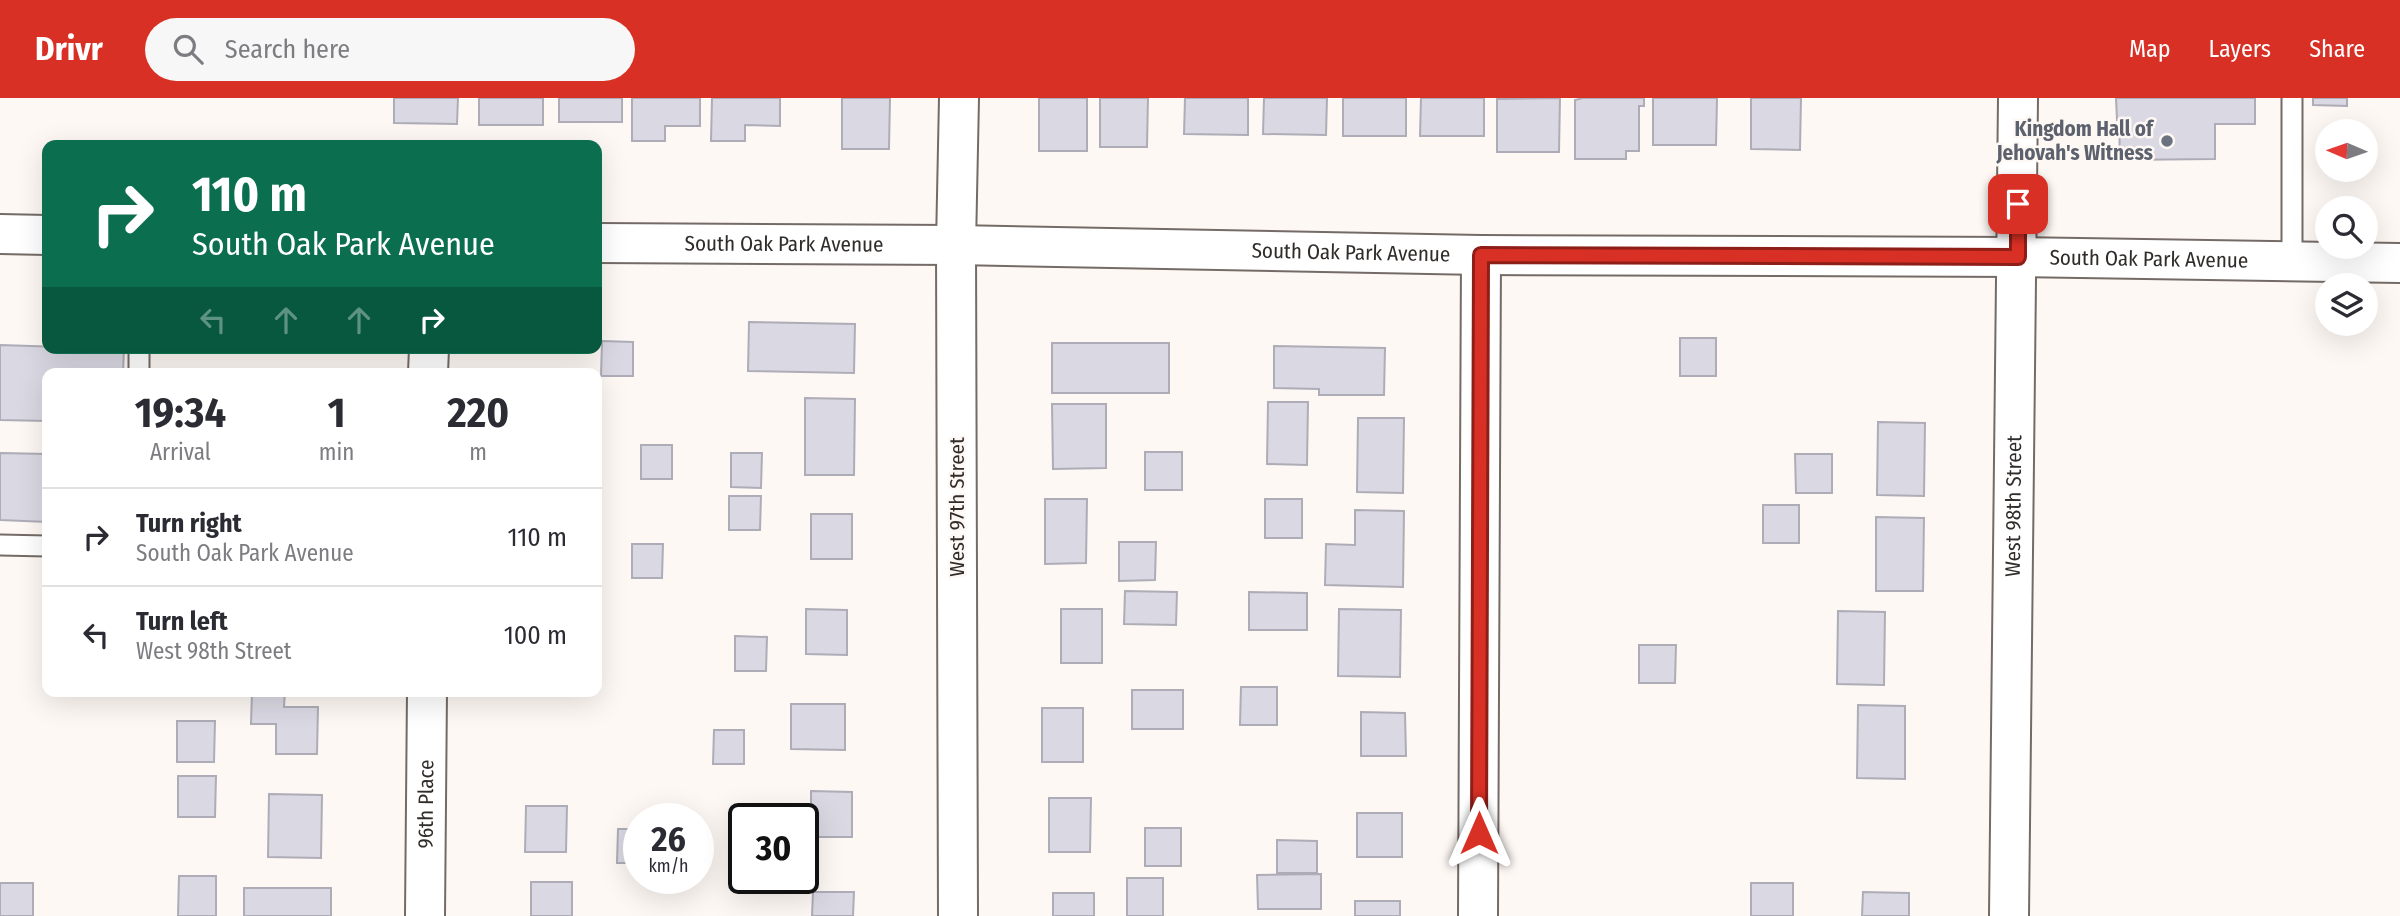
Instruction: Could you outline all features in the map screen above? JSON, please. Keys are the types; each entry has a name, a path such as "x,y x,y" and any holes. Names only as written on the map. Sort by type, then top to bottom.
{"street":[{"name":"West 97th Street","path":"958,916 956,245 959,98"},
{"name":"West 98th Street","path":"2010,916 2018,98"},
{"path":"0,234 42,235"},
{"name":"South Oak Park Avenue","path":"602,243 956,245 1481,255 2018,257 2400,263"},
{"path":"1478,916 1481,255"},
{"name":"96th Place","path":"425,916 427,697"}],"lane":[{"path":"2292,98 2292,261"},
{"path":"0,545 42,546"}],"building":[{"path":"394,98 458,98 457,124 394,123"},
{"path":"479,98 543,98 543,125 479,125"},
{"path":"559,98 622,98 622,122 559,122"},
{"path":"632,98 700,98 700,126 665,126 665,141 632,141"},
{"path":"712,98 780,98 780,126 745,125 745,141 711,141"},
{"path":"842,98 890,98 889,149 842,149"},
{"path":"1039,98 1087,98 1087,151 1039,151"},
{"path":"1100,98 1148,98 1147,147 1100,147"},
{"path":"1185,98 1248,98 1248,135 1184,134"},
{"path":"1264,98 1327,98 1326,135 1263,134"},
{"path":"1343,98 1406,98 1406,136 1343,136"},
{"path":"1421,98 1484,98 1484,136 1420,136"},
{"path":"1560,98 1559,152 1497,152 1497,99"},
{"path":"1644,98 1644,106 1639,106 1639,151 1626,151 1626,159 1575,159 1575,100"},
{"path":"1653,98 1717,98 1716,145 1653,145"},
{"path":"1751,98 1801,98 1800,150 1751,149"},
{"name":"Kingdom Hall of Jehovah's Witness","path":"2116,98 2255,98 2255,124 2215,124 2215,159 2120,160"},
{"path":"2313,98 2347,98 2347,106 2313,105"},
{"path":"749,322 855,324 854,373 748,371"},
{"path":"1680,338 1716,338 1716,376 1680,376"},
{"path":"602,341 633,342 633,376 602,376"},
{"path":"1052,343 1169,343 1169,393 1052,393"},
{"path":"0,345 42,346 42,354 124,354 123,368 42,368 42,421 0,420"},
{"path":"1274,346 1385,348 1384,395 1319,395 1319,389 1274,388"},
{"path":"805,398 855,399 854,475 805,475"},
{"path":"1268,402 1308,402 1307,465 1267,464"},
{"path":"1052,404 1106,404 1106,468 1053,469"},
{"path":"1358,418 1404,418 1403,493 1357,492"},
{"path":"1878,422 1925,423 1924,496 1877,495"},
{"path":"641,445 672,445 672,479 641,479"},
{"path":"1145,452 1182,452 1182,490 1145,490"},
{"path":"0,453 42,454 42,522 0,520"},
{"path":"731,453 762,453 761,488 731,487"},
{"path":"1795,454 1832,454 1832,493 1796,493"},
{"path":"729,496 761,496 760,530 729,530"},
{"path":"1045,499 1087,499 1086,563 1045,564"},
{"path":"1265,499 1302,499 1302,538 1265,538"},
{"path":"1763,505 1799,505 1799,543 1763,543"},
{"path":"1355,510 1404,511 1403,587 1325,585 1326,544 1355,545"},
{"path":"811,514 852,514 852,559 811,559"},
{"path":"1876,517 1924,518 1923,591 1876,591"},
{"path":"1119,542 1156,542 1155,580 1119,581"},
{"path":"632,544 663,544 662,578 632,578"},
{"path":"1125,591 1177,592 1176,625 1124,624"},
{"path":"1249,592 1307,593 1307,630 1249,630"},
{"path":"806,609 847,610 847,655 806,654"},
{"path":"1061,609 1102,609 1102,663 1061,663"},
{"path":"1339,609 1401,610 1400,677 1338,676"},
{"path":"1838,611 1885,612 1884,685 1837,684"},
{"path":"735,636 767,637 766,671 735,671"},
{"path":"1639,645 1676,645 1675,683 1639,683"},
{"path":"1241,687 1277,687 1277,725 1240,725"},
{"path":"1132,690 1183,690 1183,729 1132,729"},
{"path":"252,697 285,697 284,707 318,707 317,754 276,754 276,724 251,724"},
{"path":"791,704 845,704 845,750 791,749"},
{"path":"1858,705 1905,706 1905,779 1857,778"},
{"path":"1042,708 1083,708 1083,762 1042,762"},
{"path":"1361,712 1405,713 1406,756 1361,756"},
{"path":"177,721 215,721 214,762 177,762"},
{"path":"714,730 744,730 744,764 713,764"},
{"path":"178,776 216,776 215,817 178,817"},
{"path":"811,791 852,792 852,837 819,837 819,803 811,803"},
{"path":"269,794 322,795 321,858 268,857"},
{"path":"1049,798 1091,798 1090,852 1049,852"},
{"path":"526,806 567,806 566,852 525,852"},
{"path":"1357,813 1402,813 1402,857 1357,857"},
{"path":"1145,828 1181,828 1181,866 1145,866"},
{"path":"618,829 623,829 623,863 617,863"},
{"path":"1277,840 1317,841 1317,873 1277,873"},
{"path":"1321,874 1321,909 1258,909 1257,875"},
{"path":"179,876 216,876 216,916 178,916"},
{"path":"1127,878 1163,878 1163,916 1127,916"},
{"path":"531,882 572,882 572,916 531,916"},
{"path":"0,883 33,883 33,916 0,916"},
{"path":"1751,883 1793,883 1793,916 1751,916"},
{"path":"244,888 331,888 331,916 244,916"},
{"path":"854,892 853,916 812,916 813,894"},
{"path":"1863,892 1909,893 1909,916 1862,916"},
{"path":"1053,893 1094,893 1094,916 1053,916"},
{"path":"1355,901 1400,901 1400,916 1355,916"}],"place":[{"name":"Kingdom Hall of Jehovah's Witness","path":"2167,141"}],"route":[{"path":"1479,833 1481,255 2018,257 2018,204"}]}
